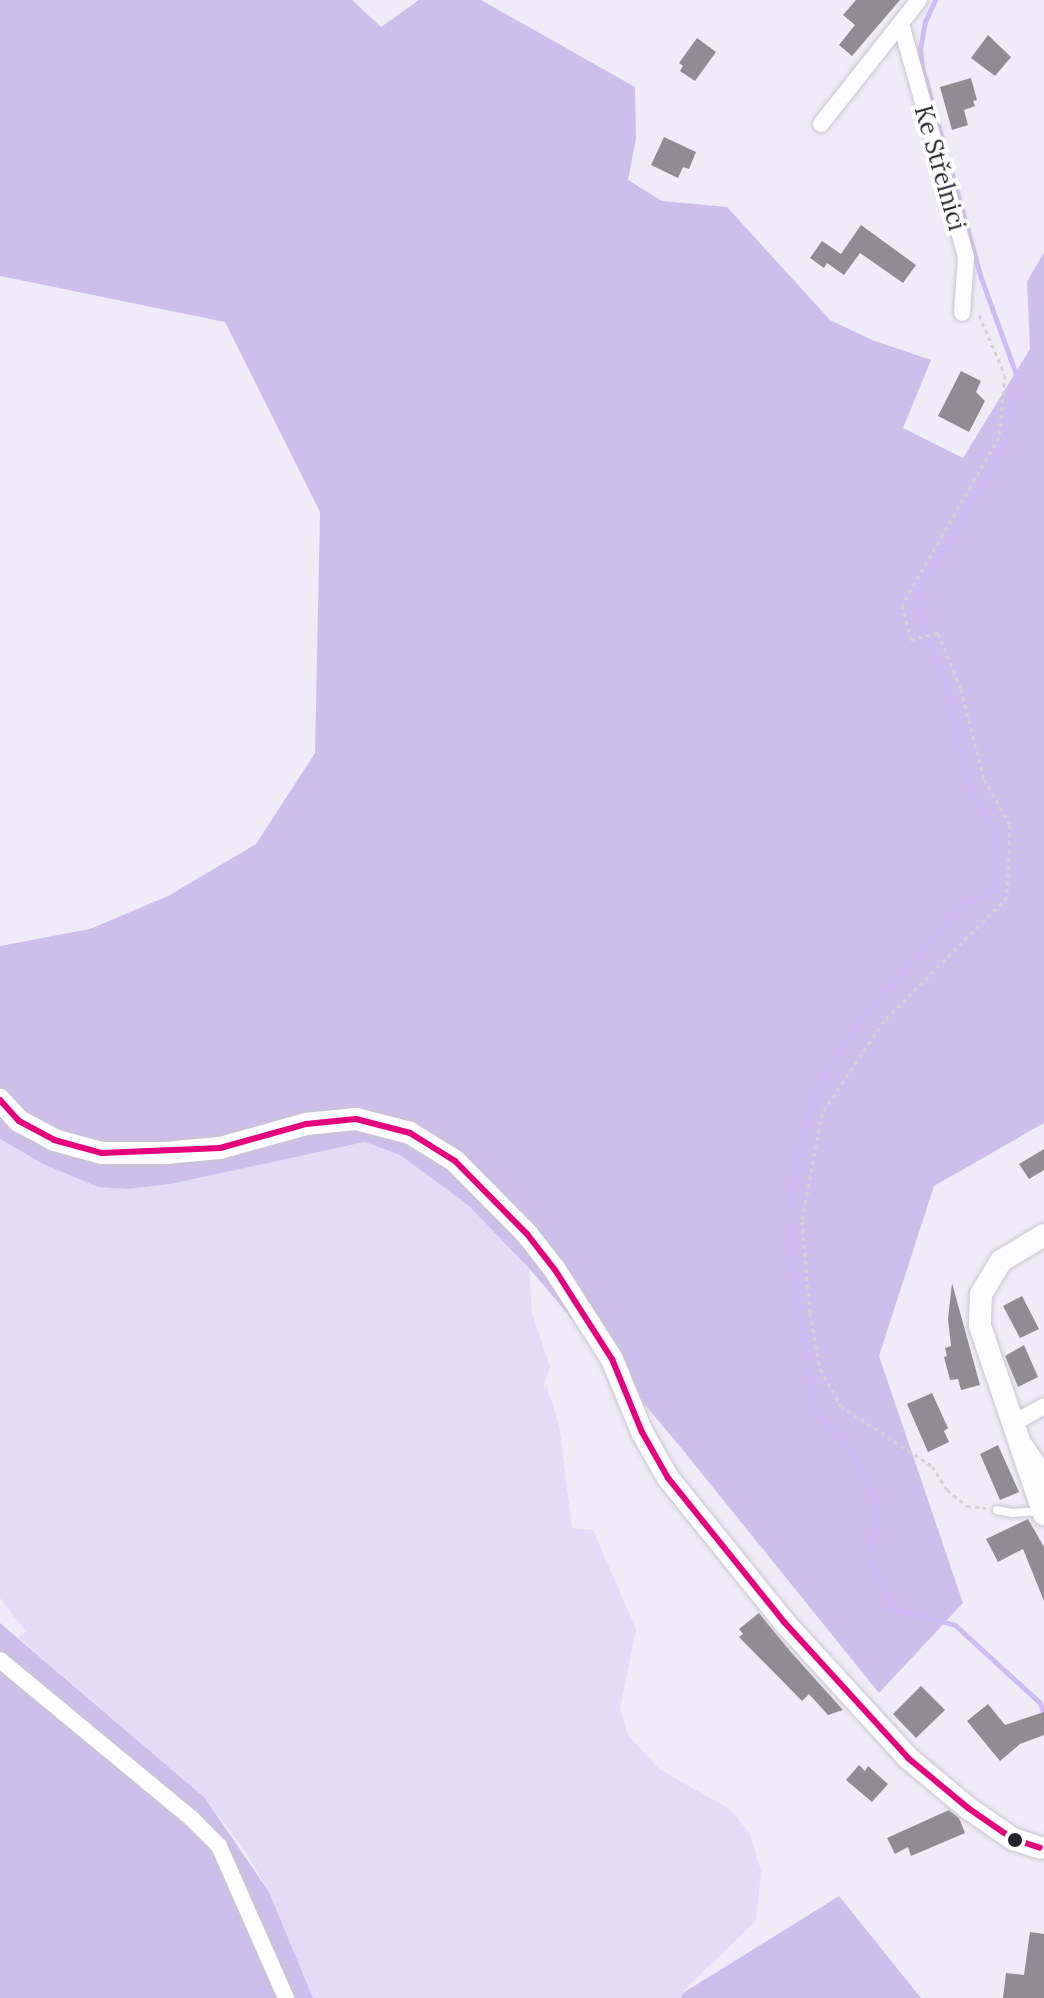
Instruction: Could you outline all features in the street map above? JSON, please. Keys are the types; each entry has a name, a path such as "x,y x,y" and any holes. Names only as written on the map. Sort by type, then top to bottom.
{"street":[{"path":"821,124 919,0"},
{"name":"Ke Střelnici","path":"901,24 966,257 962,313"},
{"path":"0,1100 19,1121 54,1140 102,1153 165,1153 220,1148 306,1124 356,1119 410,1133 455,1161 527,1234 555,1270 612,1359 642,1432 668,1478 784,1622 908,1758 991,1824 1027,1846 1043,1850"},
{"path":"1043,1512 980,1326 981,1294 1001,1261 1044,1235"},
{"path":"1013,1427 1044,1406"},
{"path":"1013,1427 1044,1473"},
{"path":"0,1660 192,1819 219,1846 286,1998"}],"lane":[{"path":"997,1510 1043,1512"}],"path":[{"path":"976,303 1005,375 999,437 902,605 911,640 938,633 961,689 984,779 1010,825 1007,897 884,1021 822,1113 802,1221 810,1313 820,1369 841,1406 932,1466 947,1490 967,1506 997,1510"}],"shaded area":[{"path":"0,0 352,0 381,27 419,0 481,0 635,87 636,138 628,180 662,201 727,207 830,320 872,340 931,360 903,428 963,458 1030,349 1027,282 1044,252 1044,1123 934,1186 879,1356 963,1603 879,1693 678,1444 529,1268 468,1205 400,1155 365,1142 171,1184 127,1189 98,1187 43,1164 0,1139 0,946 90,929 168,896 256,844 315,753 320,512 225,322 0,276"},
{"path":"0,1139 43,1164 98,1187 127,1189 171,1184 365,1142 400,1155 468,1205 529,1267 532,1313 550,1367 543,1388 547,1387 559,1424 572,1528 593,1530 636,1629 620,1709 628,1735 659,1769 731,1810 750,1834 761,1871 756,1921 683,1991 681,1998 313,1998 269,1892 247,1854 205,1798 18,1637 26,1632 0,1598"},
{"path":"0,1623 205,1798 269,1892 313,1998 0,1998"},
{"path":"839,1896 921,1998 681,1998 683,1993"}],"building":[{"path":"856,0 900,0 852,56 839,45 855,25 843,15"},
{"path":"988,35 1011,57 995,76 971,58"},
{"path":"697,38 716,52 695,81 680,71 683,66 679,63"},
{"path":"971,78 977,100 973,101 975,106 964,110 968,125 952,130 940,87"},
{"path":"664,137 696,152 689,169 683,167 678,178 651,165"},
{"path":"861,225 916,265 903,283 860,253 844,275 827,263 824,268 810,258 822,241 841,254"},
{"path":"961,371 981,381 976,392 985,401 969,432 938,416"},
{"path":"1044,1149 1044,1170 1029,1179 1019,1164"},
{"path":"952,1283 980,1385 961,1390 958,1379 950,1380 944,1357 947,1356 945,1348 951,1346 948,1319"},
{"path":"1022,1296 1039,1329 1020,1338 1003,1306"},
{"path":"1024,1345 1038,1377 1018,1387 1005,1356"},
{"path":"932,1393 948,1428 944,1431 949,1442 928,1452 907,1404"},
{"path":"998,1445 1019,1492 1000,1500 980,1454"},
{"path":"1028,1519 1044,1547 1044,1601 1023,1549 998,1562 986,1539"},
{"path":"759,1613 843,1710 828,1715 809,1694 802,1701 739,1637 743,1634 739,1629"},
{"path":"921,1686 945,1710 916,1738 893,1714"},
{"path":"988,1704 1005,1725 1044,1712 1044,1735 1020,1744 1000,1761 967,1721"},
{"path":"859,1765 865,1771 868,1766 888,1784 872,1802 846,1780"},
{"path":"949,1810 959,1818 965,1833 911,1856 908,1847 895,1854 887,1838"},
{"path":"1030,1932 1044,1934 1044,1998 1003,1998 1006,1973 1024,1975"}],"waterway":[{"path":"935,0 925,21 920,48 922,67 981,278 1017,377 1003,446 933,568 918,582 917,607 949,693 963,766 973,797 992,823 997,837 992,890 964,904 855,1026 815,1093 795,1166 789,1245 815,1410 853,1453 877,1507 871,1561 892,1608 955,1625 1040,1703 1044,1714"}],"transit line":[{"path":"0,1100 19,1121 54,1140 102,1153 220,1148 306,1124 356,1119 410,1133 455,1161 527,1234 555,1270 612,1359 642,1432 668,1478 784,1622 908,1758 968,1808 1013,1839 1040,1848"}]}
